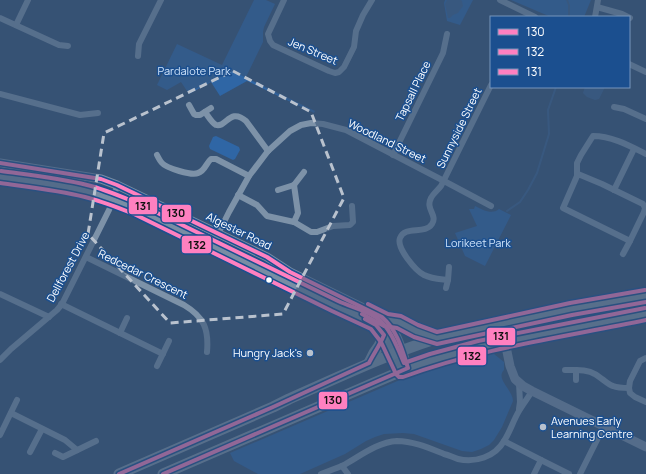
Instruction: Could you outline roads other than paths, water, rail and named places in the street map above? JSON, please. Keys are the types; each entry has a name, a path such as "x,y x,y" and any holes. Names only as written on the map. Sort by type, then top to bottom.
{"highway":[{"path":"119,474 397,352 437,338 571,309 646,296"},
{"path":"162,474 404,370 450,355 505,342 646,314"},
{"path":"386,320 399,322 416,331 437,338"},
{"path":"369,364 384,335"}],"main road":[{"name":"Algester Road","path":"0,163 101,179 117,185 267,257 290,272 386,320"},
{"path":"0,177 77,188 96,193 134,208 373,323 378,327 397,352"},
{"path":"386,320 393,330 397,352 404,370"},
{"path":"505,342 512,373 519,383 532,391 646,447"}],"street":[{"path":"16,25 28,0"},
{"path":"138,56 139,44 161,0"},
{"name":"Jen Street","path":"284,0 268,34 270,41 273,45 335,73 339,72 344,66 354,47 356,31 372,0"},
{"path":"500,0 533,16"},
{"path":"598,0 594,13 622,14 626,16"},
{"path":"0,18 59,45 68,46"},
{"name":"Tapsall Place","path":"393,155 443,53 447,34"},
{"path":"630,64 646,72"},
{"name":"Sunnyside Street","path":"448,280 430,277 416,269 400,248 399,241 400,237 405,232 426,229 433,222 434,218 429,209 431,198 441,186 490,87"},
{"path":"0,94 80,115 98,113"},
{"path":"189,105 196,115 200,115 211,108"},
{"path":"614,106 646,119"},
{"path":"205,112 214,124 217,125 220,125 234,116 242,118 246,121 268,151"},
{"name":"Woodland Street","path":"212,246 249,176 268,151 290,131 301,125 311,123 323,124 346,130 444,180 491,206"},
{"path":"630,241 563,208 578,174 578,163 581,155 593,136 614,139 646,154"},
{"path":"614,190 634,149"},
{"path":"157,155 162,163 167,167 191,174 200,173 208,161 211,159 216,159 249,176"},
{"path":"278,190 294,185 304,172"},
{"path":"578,174 643,204 645,208 644,212 623,254"},
{"name":"Dellforest Drive","path":"0,360 57,310 86,257 113,200 117,185"},
{"path":"294,185 298,213 294,222"},
{"path":"238,195 257,205 267,216 294,222 311,232 316,232 333,226 350,225 353,222 352,206"},
{"name":"Redcedar Crescent","path":"86,257 193,310 201,319 206,329 208,340 207,352"},
{"path":"446,288 449,267"},
{"path":"0,294 49,317"},
{"path":"61,304 163,354"},
{"path":"120,333 127,318"},
{"path":"157,366 169,341"},
{"path":"646,358 640,361 630,381 629,388 630,393 646,402"},
{"path":"565,370 585,370 591,372 614,387 629,388"},
{"path":"576,370 576,380"},
{"path":"519,383 519,411"},
{"path":"321,474 342,466 376,447 396,441 412,442 459,459 470,461 490,455 504,442 519,411 532,391"},
{"path":"0,435 2,424 11,413 17,400"},
{"path":"11,413 65,440 77,450"},
{"path":"580,474 604,426"},
{"path":"30,452 42,428"},
{"path":"55,453 63,457 96,441"},
{"path":"504,442 569,474"},
{"path":"534,474 541,460"},
{"path":"342,466 348,474"}],"waterway":[{"path":"567,0 569,5 569,16"},
{"path":"507,211 520,202 537,173 549,134 548,110 556,88"}],"place":[{"name":"Hungry Jack's","path":"310,353"},
{"name":"Avenues Early Learning Centre","path":"543,427"}],"park label":[{"name":"Pardalote Park","path":"194,71"},
{"name":"Lorikeet Park","path":"478,243"}]}
